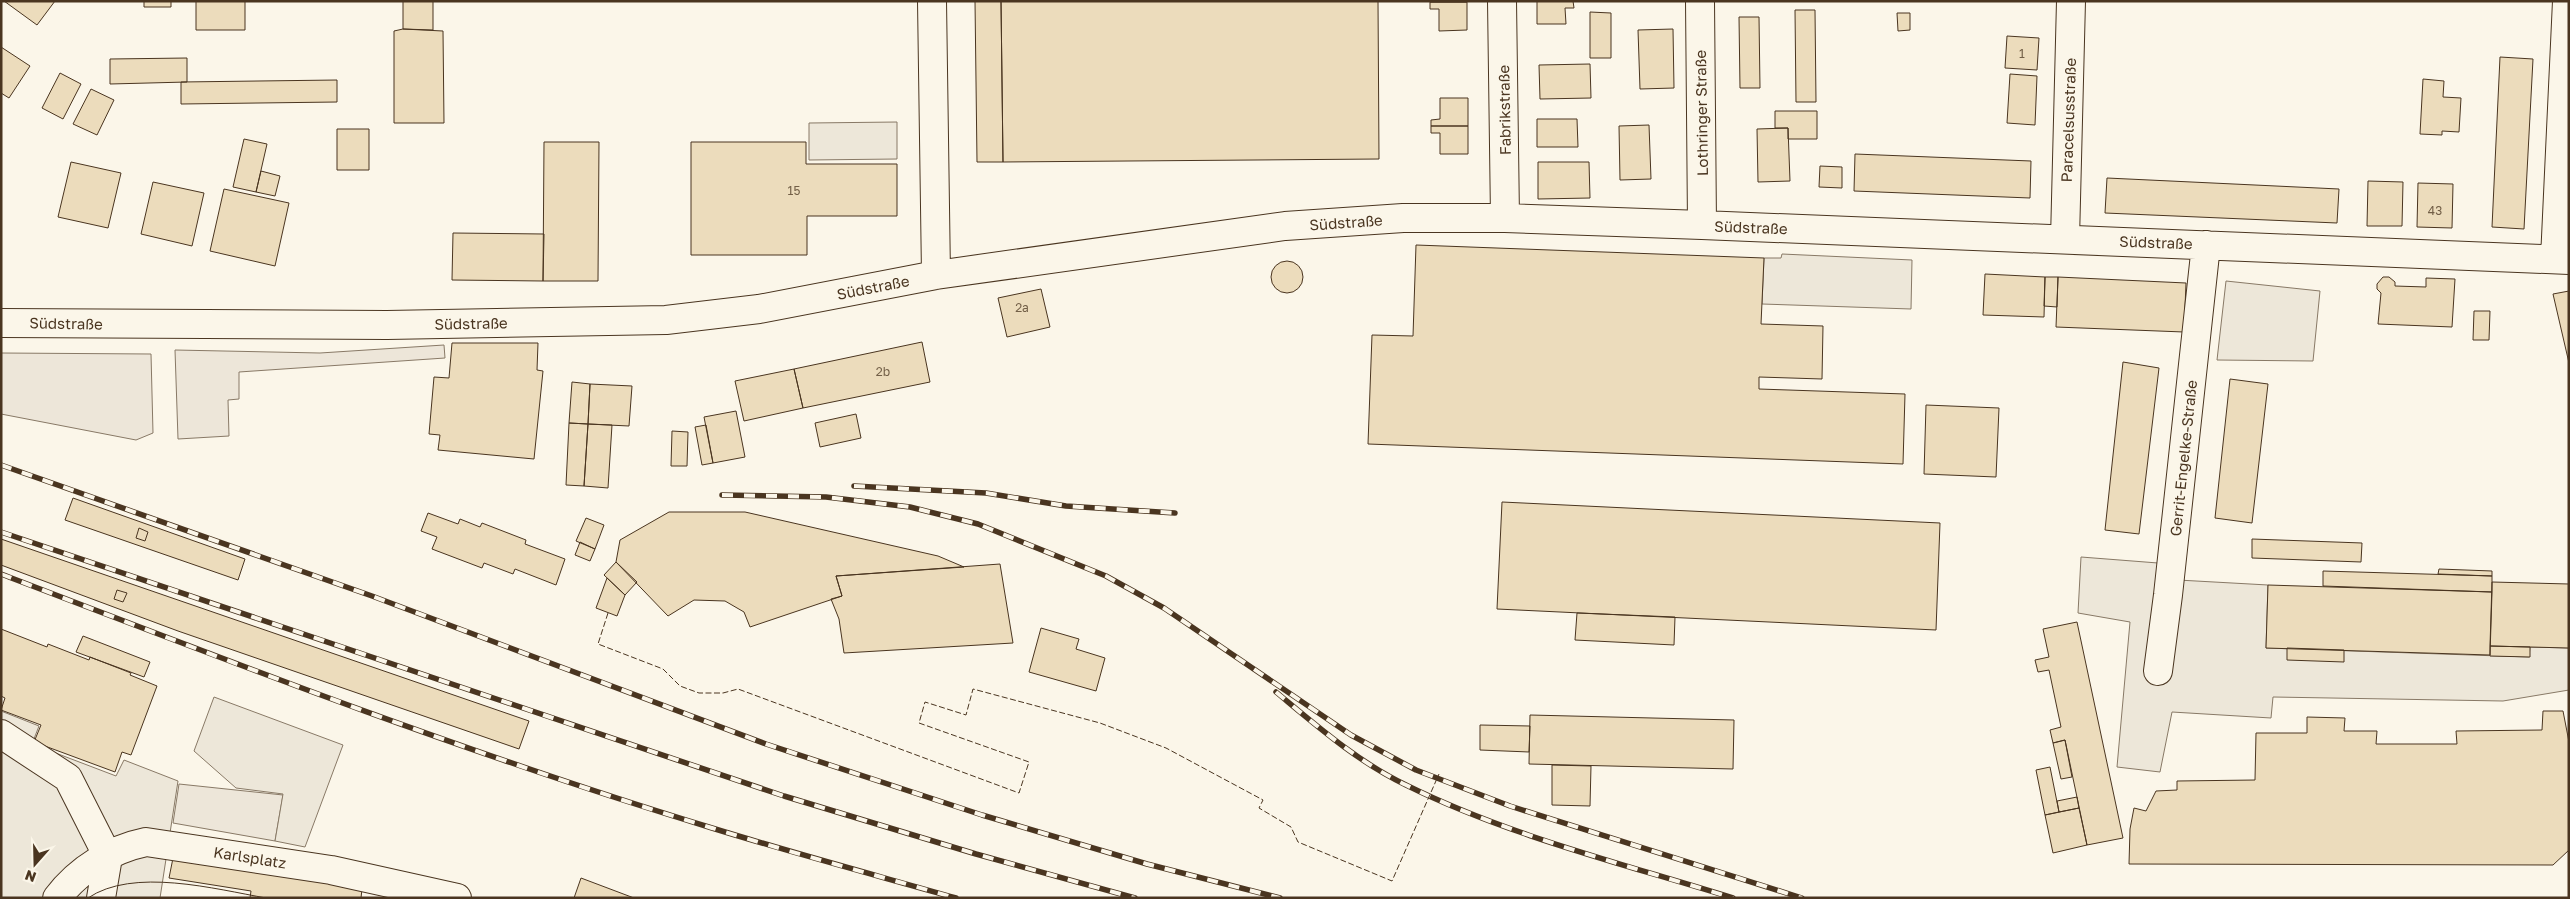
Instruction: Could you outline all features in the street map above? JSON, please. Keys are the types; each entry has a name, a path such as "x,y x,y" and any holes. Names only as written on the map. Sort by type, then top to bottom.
{"street":[{"path":"932,1 936,275"},
{"name":"Fabrikstraße","path":"1502,1 1505,218"},
{"name":"Lothringer Straße","path":"1700,1 1702,225"},
{"name":"Paracelsusstraße","path":"2065,238 2071,1"},
{"path":"2562,259 2567,1"},
{"name":"Südstraße","path":"1,322 358,325 666,320 759,309 936,275 1285,226 1398,218 1505,218 2065,238 2562,259"},
{"name":"Gerrit-Engelke-Straße","path":"2158,671 2206,245"},
{"path":"1,734 70,772 108,856 101,898"},
{"name":"Karlsplatz","path":"57,898 79,874 108,856 136,844 146,842 331,870 457,898"}],"shaded area":[{"path":"897,122 897,159 809,160 809,123"},
{"path":"1782,254 1912,260 1911,309 1762,304 1764,258 1781,258"},
{"path":"2226,281 2320,291 2313,361 2217,360"},
{"path":"444,345 445,358 239,372 239,399 228,400 229,436 178,439 175,350 320,353"},
{"path":"1,353 151,354 153,433 136,440 1,414"},
{"path":"2081,557 2158,563 2178,580 2268,585 2266,648 2529,657 2530,647 2569,648 2569,690 2503,701 2273,697 2271,718 2172,712 2160,772 2117,767 2130,622 2078,613"},
{"path":"214,697 343,745 305,847 275,841 283,794 236,788 194,751"},
{"path":"1,711 39,726 32,744 116,776 124,760 178,781 160,898 1,898"},
{"path":"179,784 283,795 275,841 173,823"}],"building":[{"path":"4,1 55,1 37,25"},
{"path":"144,1 171,1 171,7 144,7"},
{"path":"196,1 245,1 245,30 196,30"},
{"path":"403,1 433,1 433,30 403,29"},
{"path":"975,1 1001,1 1003,162 977,162"},
{"path":"1001,1 1378,1 1379,159 1003,162"},
{"path":"1467,1 1467,2 1430,2"},
{"path":"1537,1 1573,1 1574,8 1565,8 1566,24 1537,24"},
{"path":"1430,2 1467,2 1467,30 1439,31 1439,9 1430,9"},
{"path":"1795,10 1815,10 1816,102 1796,102"},
{"path":"1590,12 1611,13 1611,58 1590,58"},
{"path":"1897,13 1910,13 1910,30 1898,31"},
{"path":"1739,17 1759,17 1760,88 1740,88"},
{"path":"403,29 443,31 444,123 394,123 394,31"},
{"path":"1673,29 1674,88 1640,89 1638,30"},
{"path":"2007,36 2039,38 2037,70 2005,68"},
{"path":"1,47 30,66 9,98 1,93"},
{"path":"2500,57 2533,59 2524,229 2492,227"},
{"path":"187,58 187,82 110,84 110,59"},
{"path":"1590,64 1591,98 1540,99 1539,65"},
{"path":"60,73 81,84 63,119 42,108"},
{"path":"2010,74 2037,76 2035,125 2007,123"},
{"path":"2423,79 2444,81 2443,97 2461,98 2459,132 2442,131 2442,135 2420,134"},
{"path":"337,80 337,102 181,104 181,82"},
{"path":"91,89 114,100 97,135 73,124"},
{"path":"1440,98 1468,98 1468,126 1431,126 1431,120 1440,119"},
{"path":"1775,111 1817,111 1817,139 1788,139 1788,128 1775,128"},
{"path":"1537,119 1577,119 1578,147 1537,147"},
{"path":"1649,125 1651,179 1620,180 1619,126"},
{"path":"1431,126 1468,126 1468,154 1440,154 1440,133 1431,133"},
{"path":"1788,128 1790,181 1758,182 1757,129"},
{"path":"337,129 369,129 369,170 337,170"},
{"path":"244,139 267,144 256,192 233,187"},
{"path":"544,142 599,142 598,281 543,281"},
{"path":"691,142 806,142 806,164 897,164 897,216 807,216 807,255 691,255"},
{"path":"1855,154 2031,161 2030,198 1854,191"},
{"path":"71,162 121,173 108,228 58,217"},
{"path":"1538,162 1589,162 1590,198 1538,199"},
{"path":"1820,166 1842,167 1842,188 1819,187"},
{"path":"261,171 280,176 275,196 256,192"},
{"path":"2107,178 2339,189 2337,223 2105,213"},
{"path":"2368,181 2403,182 2402,226 2367,226"},
{"path":"153,182 204,193 192,246 141,234"},
{"path":"2418,183 2453,184 2452,228 2417,227"},
{"path":"224,189 289,203 275,266 210,251"},
{"path":"453,233 544,234 543,281 452,280"},
{"path":"1416,245 1764,258 1761,324 1823,326 1822,379 1759,377 1759,389 1905,394 1903,464 1368,444 1372,335 1413,336"},
{"path":"1287,261 1298,266 1303,277 1298,288 1287,293 1276,288 1271,277 1276,266"},
{"path":"1985,274 2045,277 2044,317 1983,315"},
{"path":"2045,277 2058,277 2057,307 2044,306"},
{"path":"2058,277 2186,283 2184,332 2056,327"},
{"path":"2383,277 2389,277 2395,282 2395,286 2426,287 2426,278 2455,279 2452,327 2378,324 2381,293 2377,289 2377,284"},
{"path":"1041,289 1050,327 1007,337 998,298"},
{"path":"2569,291 2569,363 2553,294"},
{"path":"2474,311 2490,311 2489,340 2473,340"},
{"path":"922,342 930,382 803,408 794,369"},
{"path":"452,343 538,343 537,370 543,371 534,459 438,450 440,435 429,434 434,377 449,378"},
{"path":"2123,362 2159,368 2139,534 2105,530"},
{"path":"794,369 803,408 744,421 735,381"},
{"path":"2230,379 2268,384 2252,523 2215,518"},
{"path":"572,382 590,384 588,424 569,423"},
{"path":"590,384 632,386 629,426 588,424"},
{"path":"1926,405 1999,408 1996,477 1924,474"},
{"path":"736,411 745,457 713,463 704,417"},
{"path":"856,414 861,438 820,447 815,423"},
{"path":"569,423 588,424 584,486 566,485"},
{"path":"588,424 612,425 608,488 584,486"},
{"path":"706,425 713,463 702,465 695,427"},
{"path":"672,431 688,432 687,466 671,466"},
{"path":"73,498 245,559 238,580 65,520"},
{"path":"1502,502 1940,523 1936,630 1497,609"},
{"path":"669,512 745,512 938,556 964,567 836,576 842,596 750,627 744,612 725,601 694,600 668,616 616,562 620,540"},
{"path":"428,513 458,524 460,519 480,527 482,523 526,540 525,544 565,559 556,585 515,569 513,574 484,563 482,568 432,549 437,537 421,531"},
{"path":"586,518 604,525 595,549 576,541"},
{"path":"139,528 148,532 145,541 136,538"},
{"path":"1,539 529,721 519,749 178,631 1,565"},
{"path":"2252,539 2362,543 2361,562 2252,558"},
{"path":"580,542 595,549 590,561 575,555"},
{"path":"616,562 637,582 625,595 604,575"},
{"path":"1000,564 1013,643 844,653 839,619 831,599 842,596 836,576"},
{"path":"2439,569 2492,571 2492,576 2438,574"},
{"path":"2323,571 2492,576 2492,592 2323,586"},
{"path":"607,578 625,595 617,616 596,608"},
{"path":"2492,582 2569,584 2569,648 2490,646"},
{"path":"2268,585 2492,592 2490,655 2266,648"},
{"path":"117,590 127,593 123,602 114,599"},
{"path":"1577,613 1675,617 1674,645 1575,640"},
{"path":"2077,622 2123,838 2087,845 2065,740 2053,743 2050,730 2061,727 2049,670 2038,672 2035,660 2049,657 2043,629"},
{"path":"1041,628 1079,639 1076,649 1105,658 1096,691 1029,672"},
{"path":"1,629 47,647 48,644 89,660 90,657 131,673 130,675 157,686 131,755 122,752 115,772 34,742 41,725 1,710 5,698 1,696"},
{"path":"83,636 150,662 144,677 76,652"},
{"path":"2490,646 2530,647 2530,657 2490,656"},
{"path":"2287,648 2344,650 2344,662 2287,660"},
{"path":"2543,711 2563,711 2569,742 2569,850 2553,865 2129,864 2130,829 2134,808 2146,811 2156,791 2177,790 2177,781 2255,780 2256,733 2307,733 2307,717 2345,718 2344,731 2377,731 2376,744 2457,744 2456,731 2542,730"},
{"path":"1530,715 1734,720 1733,769 1529,764"},
{"path":"1480,725 1530,726 1529,752 1480,750"},
{"path":"2065,740 2072,777 2061,779 2053,743"},
{"path":"1552,765 1591,766 1590,806 1552,805"},
{"path":"2050,767 2059,812 2045,815 2036,770"},
{"path":"2077,797 2079,808 2059,812 2057,801"},
{"path":"2079,808 2087,845 2053,853 2045,815"},
{"path":"173,858 362,889 361,898 250,898 251,891 169,878"},
{"path":"581,878 634,898 574,898"}],"tram line":[{"path":"88,898 106,889 128,884 151,882 199,886 266,898"}],"railway":[{"path":"1,465 372,596 766,744 982,815 1147,864 1280,898"},
{"path":"854,486 986,493 1066,506 1175,513"},
{"path":"722,495 826,497 910,507 978,524 1106,576 1164,608 1351,735 1416,770 1510,806 1802,898"},
{"path":"1,532 784,796 976,854 1135,898"},
{"path":"1,574 266,675 533,770 742,837 956,898"},
{"path":"1276,692 1338,743 1371,766 1445,803 1567,848 1733,898"}],"fence":[{"path":"608,613 598,644 663,669 680,686 699,693 723,693 738,689 1019,793 1029,762 919,723 925,702 966,715 973,689 1100,723 1166,748 1263,800 1259,808 1291,827 1298,842 1392,881 1439,774"}]}
